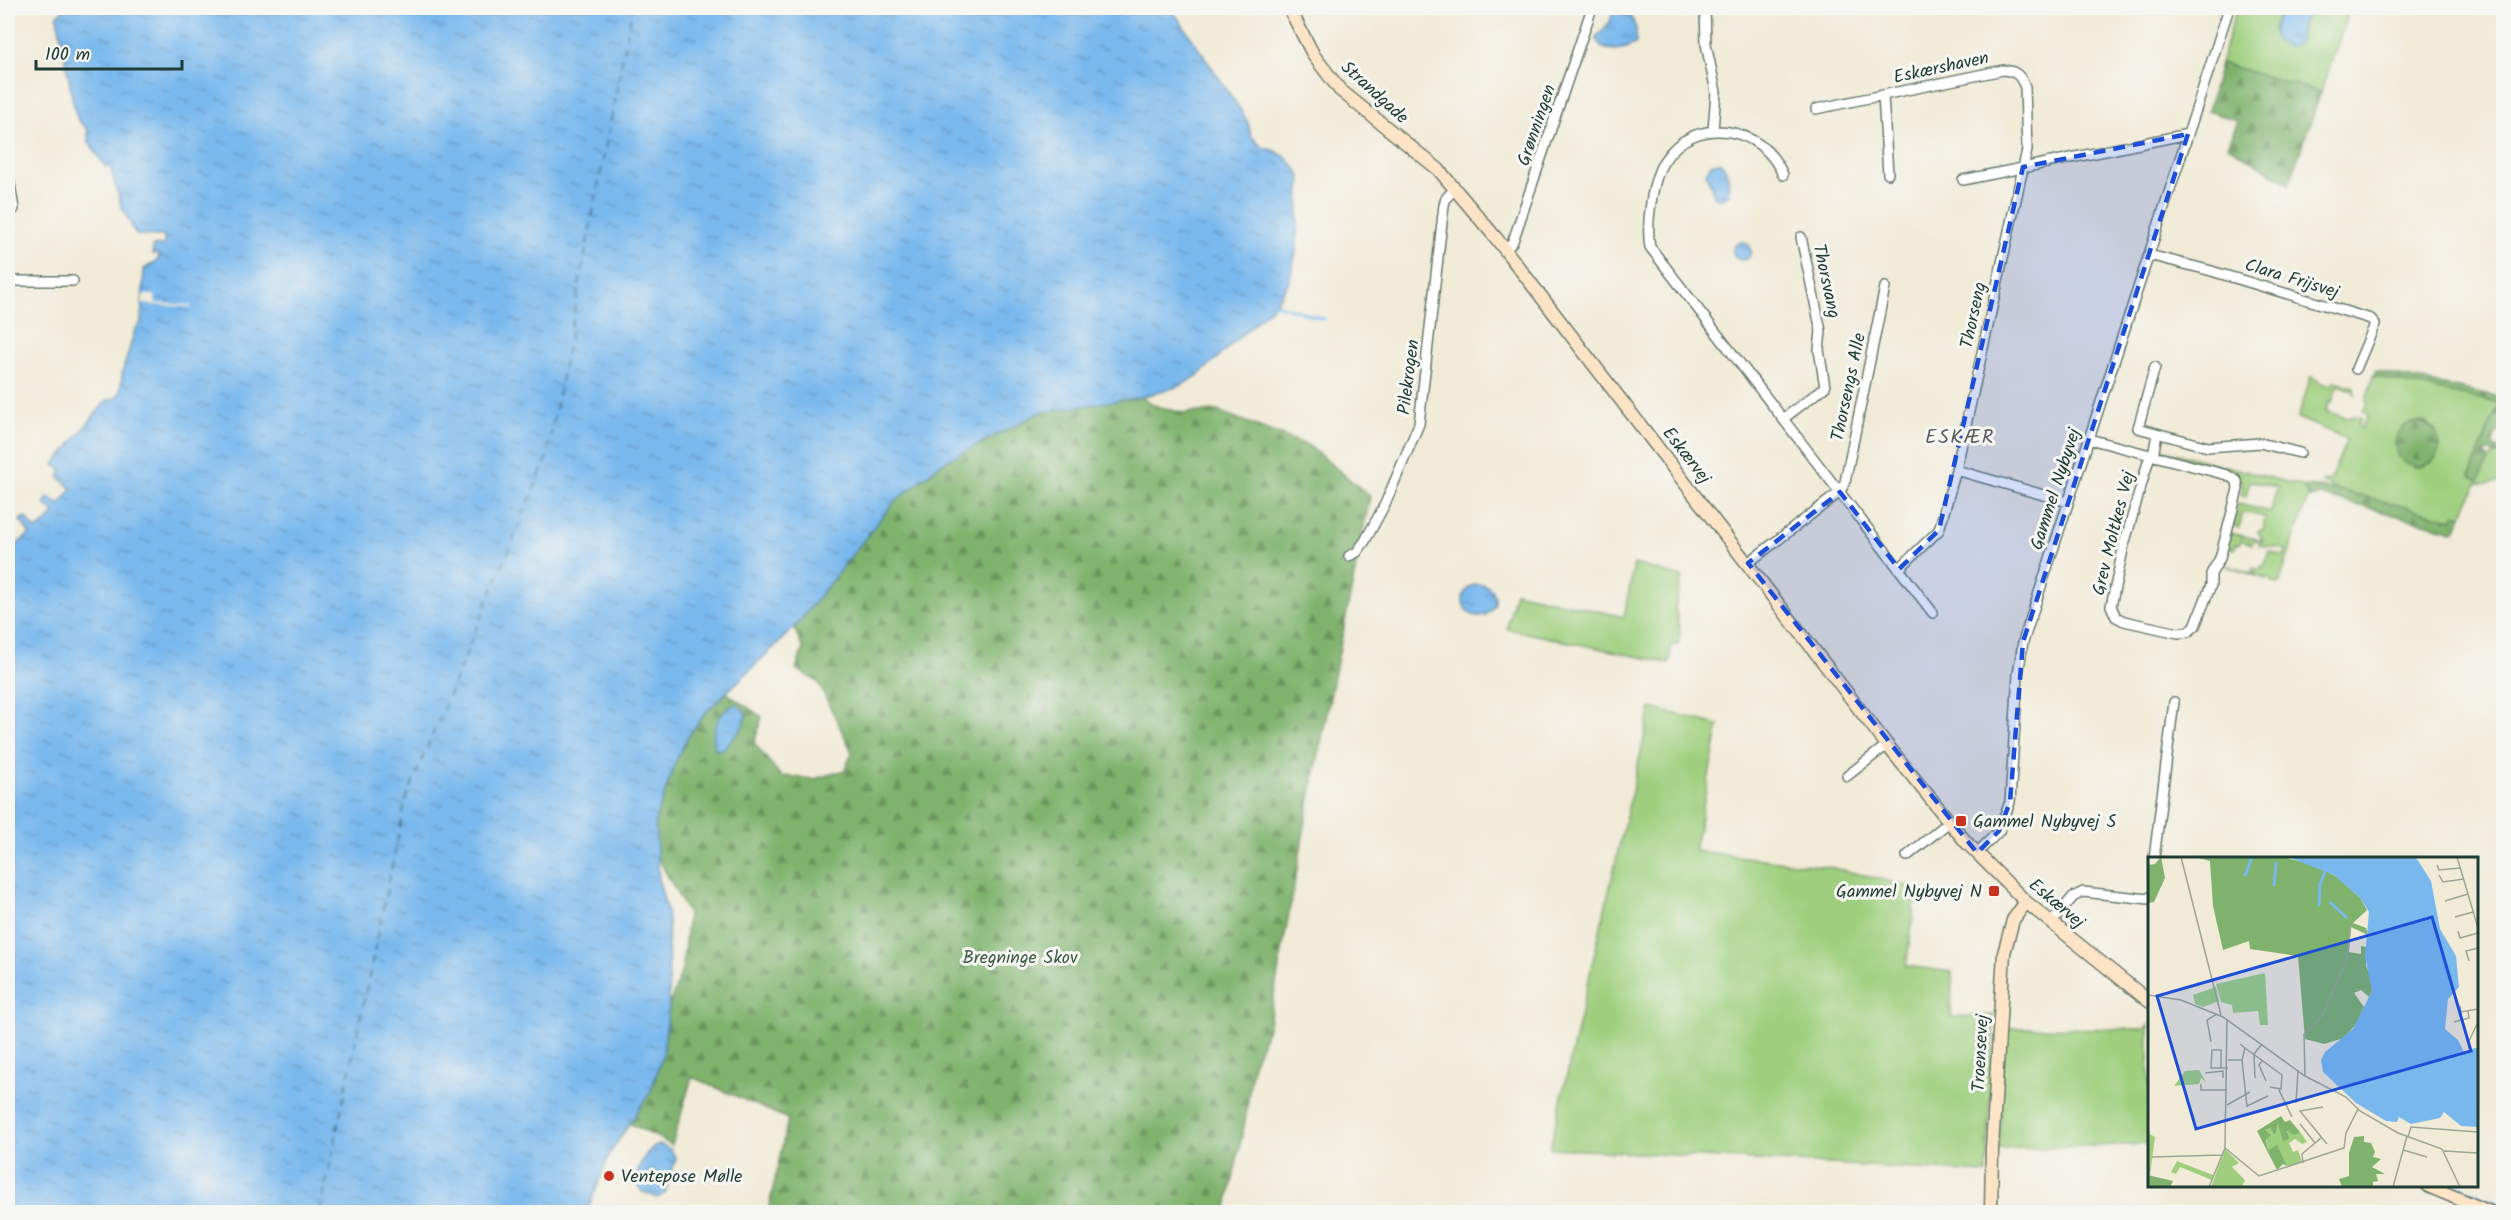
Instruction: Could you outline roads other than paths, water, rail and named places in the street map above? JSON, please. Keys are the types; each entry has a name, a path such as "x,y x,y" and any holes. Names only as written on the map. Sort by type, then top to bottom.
{"street":[{"name":"Strandgade","path":"1289,8 1314,57 1340,90 1434,166 1456,188"},
{"name":"Grønningen","path":"1506,250 1513,241 1592,8"},
{"path":"1705,8 1706,44 1716,92 1713,130"},
{"name":"Gammel Nybyvej","path":"1977,853 1999,831 2010,802 2020,657 2068,502 2229,8"},
{"name":"Eskærshaven","path":"1816,109 2003,70 2014,71 2021,77 2025,87 2027,150 2023,167"},
{"name":"Eskærshaven","path":"1883,96 1888,174"},
{"path":"1783,175 1773,156 1757,141 1736,132 1713,130 1690,137 1665,160 1656,182 1648,234 1650,247 1933,613"},
{"path":"1962,180 2188,134"},
{"name":"Thorseng","path":"1899,570 1939,530 1956,470 2023,167"},
{"path":"9,178 14,208"},
{"name":"Eskærvej","path":"1456,188 1949,822 2026,902 2148,1000"},
{"name":"Pilekrogen","path":"1349,556 1357,552 1365,541 1385,504 1419,424 1444,205 1446,198 1456,188"},
{"name":"Thorsvang","path":"1783,419 1825,387 1819,350 1821,331 1801,237"},
{"name":"Clara Frijsvej","path":"2149,255 2208,270 2371,319 2375,324 2356,369"},
{"path":"8,281 73,281"},
{"name":"Thorsengs Alle","path":"1840,492 1845,482 1886,287"},
{"path":"2155,368 2138,428 2208,447 2260,443 2300,453"},
{"name":"Grev Moltkes Vej","path":"2089,439 2152,455 2227,475 2235,479 2238,486 2220,558 2210,577 2211,585 2195,626 2184,633 2124,621 2116,617 2111,606 2124,545 2152,455 2157,434"},
{"path":"1956,470 2068,502"},
{"path":"1748,563 1840,492"},
{"path":"2154,857 2174,702"},
{"path":"1847,776 1887,745"},
{"path":"1906,856 1949,822"},
{"path":"2051,923 2073,897 2083,892 2148,899"},
{"name":"Troensevej","path":"1991,1212 1992,1148 2004,953 2013,920 2026,902"},
{"path":"2433,1187 2490,1212"}],"water":[{"path":"65,8 1171,8 1240,109 1248,123 1251,136 1262,147 1286,157 1301,175 1296,252 1289,282 1275,304 1199,375 1180,386 1141,397 1041,412 942,463 893,503 794,628 705,713 687,738 675,763 655,821 659,881 668,916 669,1006 663,1054 651,1091 610,1153 587,1212 8,1212 8,551 30,534 20,520 25,517 36,530 54,513 44,503 49,497 59,505 72,489 59,477 62,470 54,465 106,401 117,397 120,391 123,370 135,330 141,323 144,269 158,260 159,254 153,254 153,246 164,245 164,236 136,235 121,205 110,166 105,167 88,140 88,130 78,120 57,16"},
{"path":"1614,8 1629,10 1636,29 1636,43 1614,50 1601,47 1596,38 1610,22"},
{"path":"2286,8 2312,8 2303,21 2298,43 2289,48 2276,41 2273,31 2277,19"},
{"path":"1719,162 1727,173 1729,186 1728,195 1719,199 1715,197 1706,173 1711,164"},
{"path":"1742,242 1748,245 1751,251 1748,257 1742,260 1736,257 1733,251 1736,245"},
{"path":"1479,584 1490,589 1495,600 1490,611 1479,616 1468,611 1463,600 1468,589"},
{"path":"737,704 746,713 744,723 723,749 716,750 714,736 717,722 725,711"},
{"path":"659,1144 670,1149 676,1158 665,1193 658,1198 642,1192 636,1181 643,1160 654,1146"}],"waterway":[{"path":"1275,304 1324,319"},
{"path":"2459,1187 2504,1206"}],"place":[{"name":"Gammel Nybyvej S","path":"1961,821"},
{"name":"Gammel Nybyvej N","path":"1994,891"},
{"name":"Ventepose Mølle","path":"609,1176"}],"district":[{"name":"ESKÆR","path":"1960,436"}],"park label":[{"name":"Bregninge Skov","path":"1020,957"}]}
